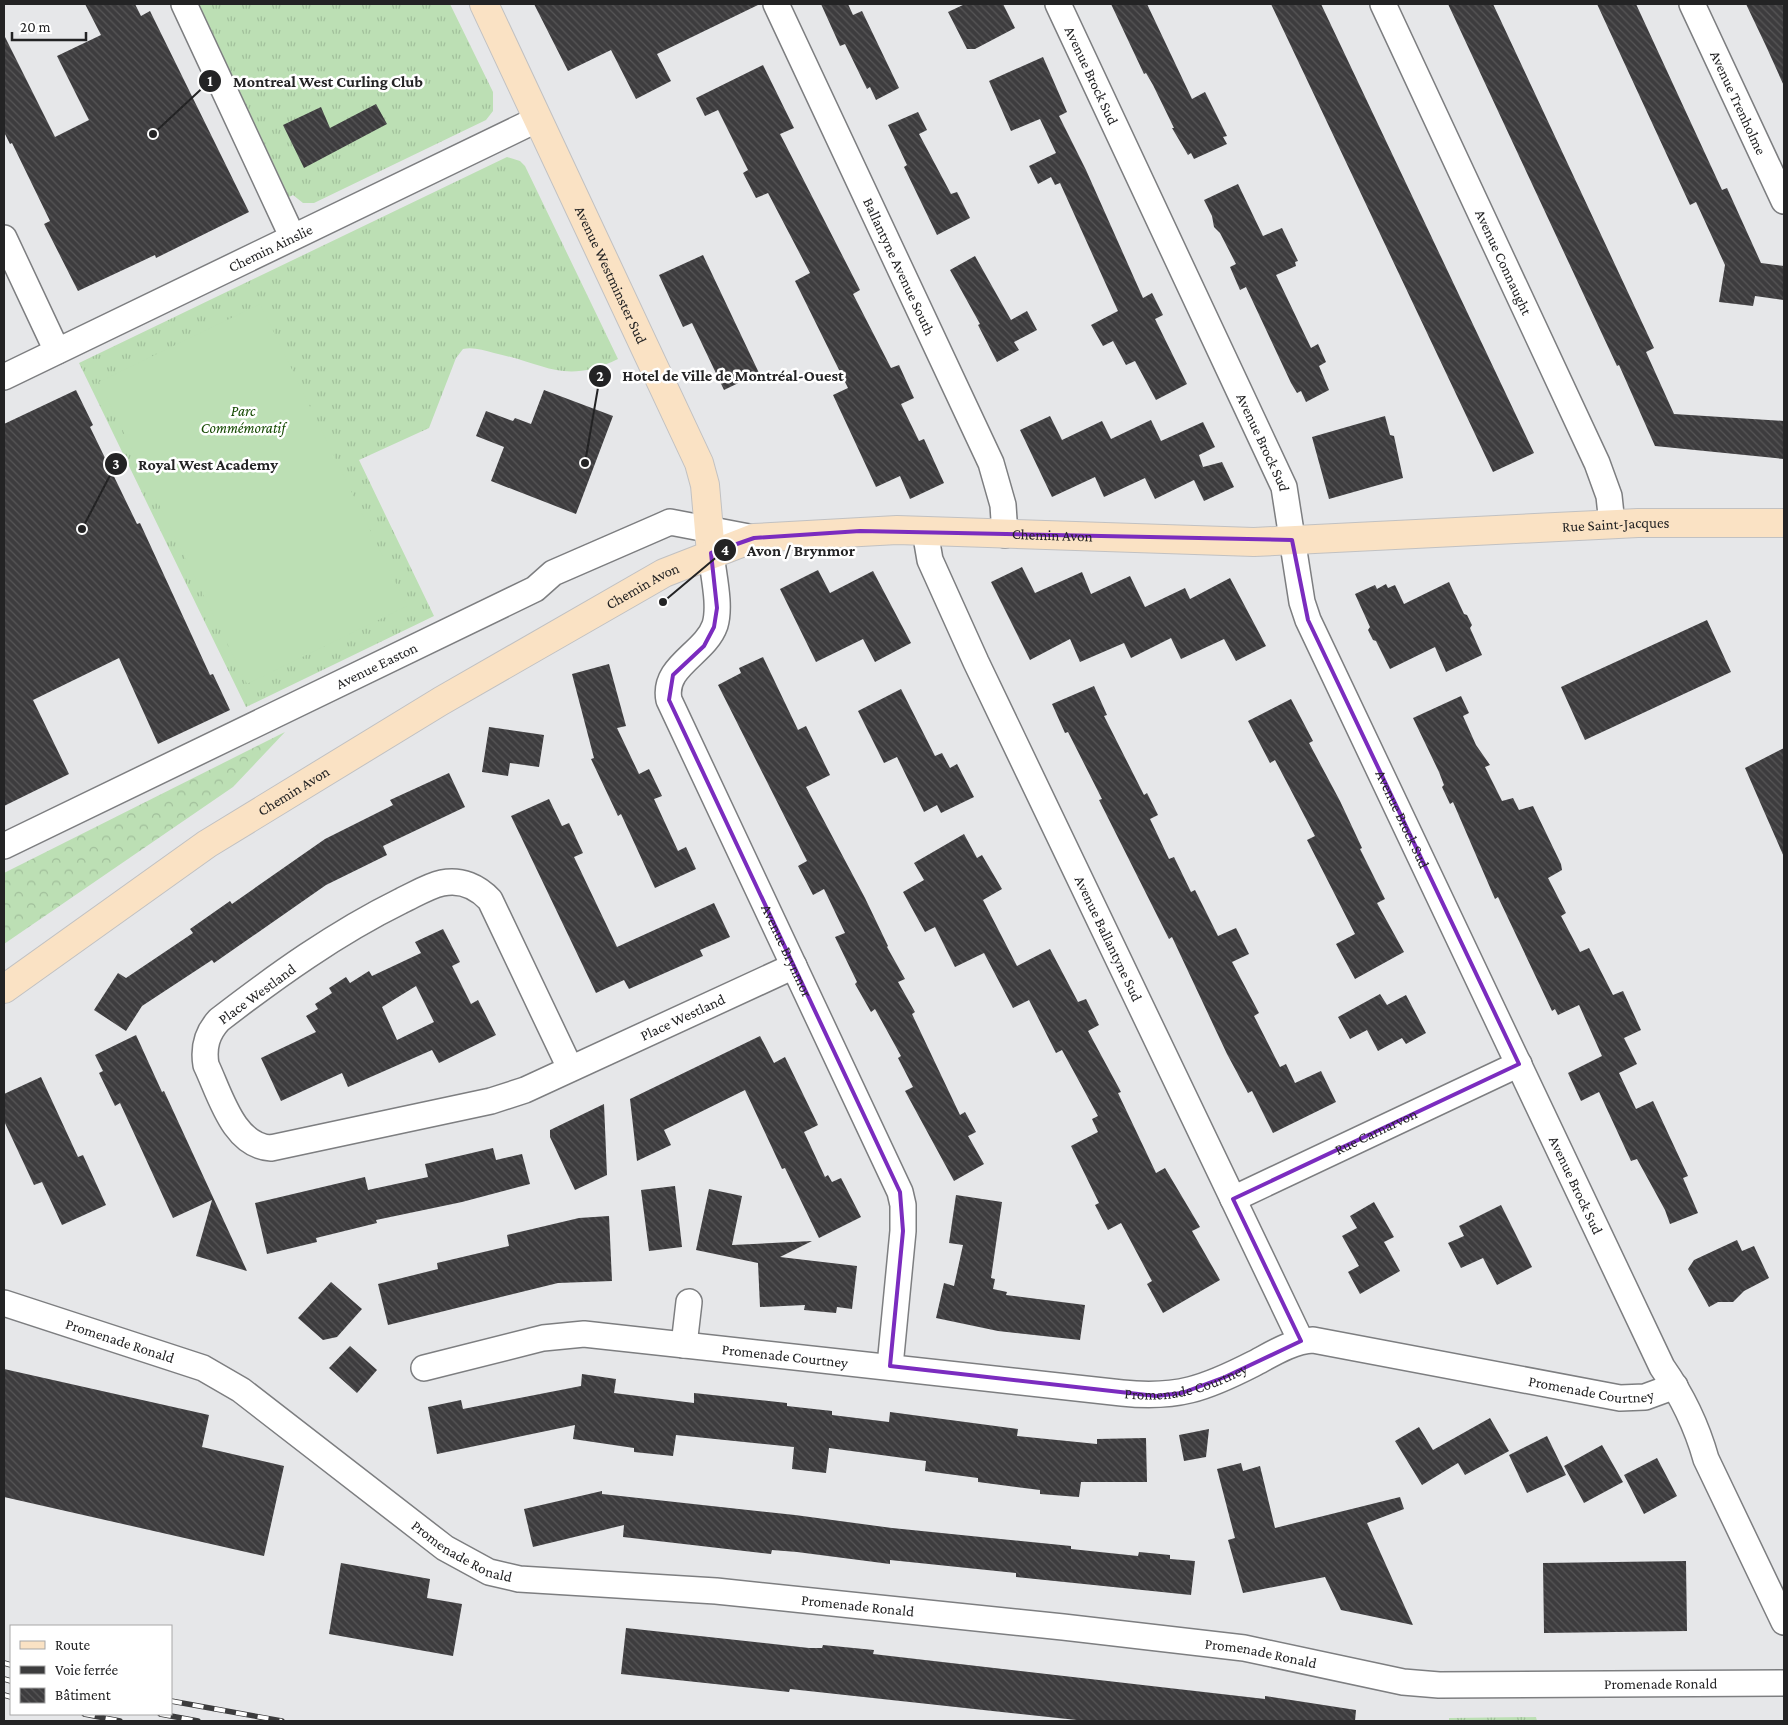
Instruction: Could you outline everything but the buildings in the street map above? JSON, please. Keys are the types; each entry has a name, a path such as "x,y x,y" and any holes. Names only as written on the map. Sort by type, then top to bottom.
{"main road":[{"name":"Avenue Westminster Sud","path":"484,4 699,463 705,485 710,541"},
{"name":"Rue Saint-Jacques","path":"1449,532 1612,524 1784,522"},
{"name":"Chemin Avon","path":"4,988 249,817 441,701 655,578 710,541 860,531 925,531 1254,542 1449,532"}],"street":[{"path":"184,4 292,236"},
{"name":"Ballantyne Avenue South","path":"776,4 991,463 1003,505 1005,535"},
{"name":"Avenue Brock Sud","path":"1058,4 1280,478 1289,509 1302,602 1308,620 1662,1368 1675,1386 1701,1440 1706,1459 1784,1622"},
{"name":"Avenue Connaught","path":"1383,4 1598,463 1609,496 1612,524"},
{"name":"Avenue Trenholme","path":"1692,4 1784,201"},
{"name":"Chemin Ainslie","path":"4,377 538,118"},
{"path":"4,238 56,351"},
{"name":"Avenue Easton","path":"4,846 535,589 553,573 670,522 710,541"},
{"name":"Avenue Ballantyne Sud","path":"925,531 930,560 976,662 1301,1341"},
{"name":"Avenue Brynmor","path":"710,541 717,608 714,626 704,646 673,675 668,694 675,716 894,1177 902,1198 903,1231 890,1366"},
{"name":"Place Westland","path":"570,1068 490,900 474,886 454,882 434,885 380,912 324,946 219,1020 207,1037 204,1055 206,1065 240,1135 252,1144 266,1148 491,1101 525,1090 794,966"},
{"name":"Rue Carnarvon","path":"1233,1199 1519,1064"},
{"name":"Promenade Ronald","path":"4,1302 184,1361 216,1374 241,1390 445,1548 483,1569 519,1579 716,1591 1072,1628 1244,1648 1403,1682 1439,1685 1784,1683"},
{"path":"684,1345 689,1302"},
{"name":"Promenade Courtney","path":"424,1368 494,1349 571,1334 890,1366 1131,1394 1170,1395 1218,1381 1301,1341 1323,1341 1620,1398 1645,1397 1675,1386"}],"highlighted area":[{"path":"860,531 1292,540 1308,620 1519,1064 1233,1199 1301,1341 1225,1377 1182,1393 1156,1396 890,1366 903,1231 900,1192 669,700 673,675 704,646 714,627 717,608 711,553 754,538"}],"green space":[{"path":"199,4 450,4 493,92 493,111 486,120 314,203 303,203 293,195 289,197"},
{"name":"Parc Commémoratif","path":"507,157 520,161 525,166 618,359 583,371 569,371 542,367 482,350 463,349 456,358 429,428 359,460 434,616 246,707 79,363"},
{"path":"260,304 407,606 247,684 99,382"},
{"path":"285,732 233,787 4,944 4,873"},
{"path":"1536,1717 1537,1721 1449,1721 1449,1718"}],"railway":[{"path":"4,1663 10,1665"},
{"path":"4,1679 10,1681"},
{"path":"4,1695 10,1697"},
{"path":"172,1701 282,1721"},
{"path":"89,1715 120,1721"},
{"path":"165,1715 198,1721"}],"place":[{"name":"Montreal West Curling Club","path":"153,134"},
{"name":"Hotel de Ville de Montréal-Ouest","path":"585,463"},
{"name":"Royal West Academy","path":"82,529"},
{"name":"Avon / Brynmor","path":"663,602"}]}
